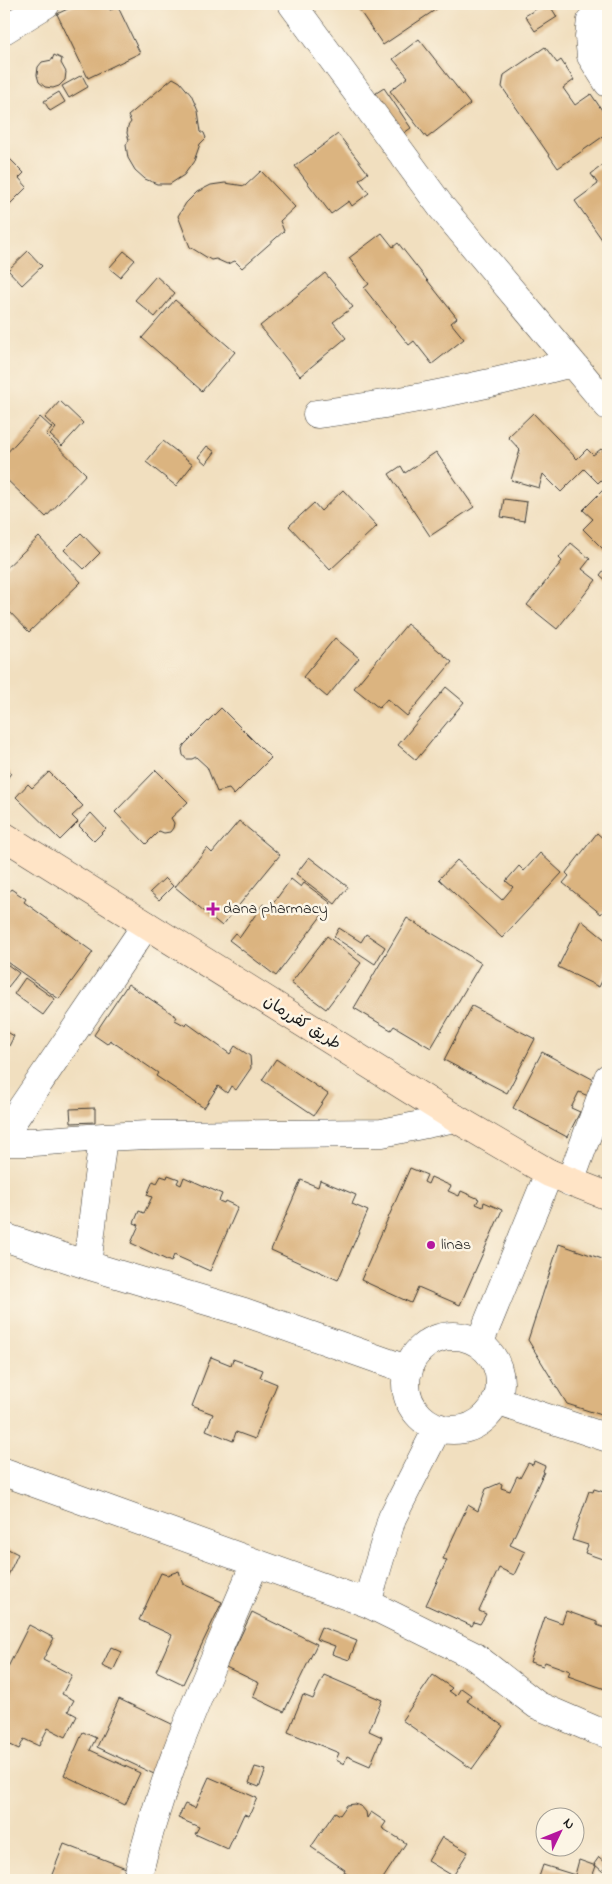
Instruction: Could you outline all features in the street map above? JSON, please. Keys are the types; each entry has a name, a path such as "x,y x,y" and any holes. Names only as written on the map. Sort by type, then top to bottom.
{"main road":[{"name":"طريق كفررمان","path":"4,836 455,1118 559,1178 608,1196"}],"street":[{"path":"4,30 46,4"},
{"path":"292,4 442,208 608,406"},
{"path":"605,4 591,20 589,38 591,56 608,83"},
{"path":"317,414 374,407 507,380 572,364"},
{"path":"4,1134 146,925"},
{"path":"479,1344 608,1078"},
{"path":"4,1142 103,1137 382,1133 455,1118"},
{"path":"87,1265 103,1137"},
{"path":"4,1237 87,1265 244,1312 409,1370"},
{"path":"447,1335 468,1338 479,1344 486,1348 498,1366 500,1387 494,1407 479,1422 460,1429 438,1428 420,1417 409,1399 407,1378 413,1358 428,1343 447,1335"},
{"path":"496,1401 608,1438"},
{"path":"367,1603 392,1518 438,1428"},
{"path":"4,1472 367,1603 474,1656 537,1705 608,1734"},
{"path":"137,1880 147,1838 173,1765 256,1563"}],"building":[{"path":"78,4 106,4 110,10 118,7 140,53 88,78 57,14"},
{"path":"355,4 444,4 383,45"},
{"path":"544,4 549,4 557,17 535,31 525,16"},
{"path":"419,39 470,104 427,138 390,91 408,77 393,59"},
{"path":"545,47 557,63 561,60 574,80 563,88 575,105 591,94 608,119 608,133 558,168 502,87 504,75"},
{"path":"54,55 62,59 61,63 66,72 65,80 59,86 53,88 45,87 39,82 37,75 38,67 42,62 52,60"},
{"path":"82,75 88,87 69,98 62,86"},
{"path":"173,78 180,82 191,95 198,111 201,131 206,138 200,144 194,161 184,175 170,184 157,184 145,179 135,170 128,158 126,145 129,140 127,133 131,122 128,116"},
{"path":"384,88 411,128 394,140 367,99"},
{"path":"59,92 65,102 50,111 44,101"},
{"path":"338,134 368,173 359,180 369,193 352,206 349,201 331,214 295,166"},
{"path":"4,153 24,173 19,178 27,187 4,210"},
{"path":"608,161 608,248 575,201 598,184 591,174"},
{"path":"261,171 295,207 280,221 284,231 242,268 235,261 227,264 216,259 211,260 190,247 178,216 186,203 197,192 211,185 225,183 245,186"},
{"path":"382,233 393,247 398,243 457,318 451,323 464,339 432,364 414,341 409,345 364,288 369,284 349,258"},
{"path":"28,251 42,266 22,285 8,270"},
{"path":"124,251 135,260 120,277 109,268"},
{"path":"325,273 353,307 333,322 346,338 300,376 260,326"},
{"path":"156,276 175,293 155,317 135,300"},
{"path":"175,300 235,352 202,391 142,338"},
{"path":"60,401 83,423 62,446 50,435 56,428 45,418"},
{"path":"533,413 577,459 587,449 593,455 601,449 608,456 608,473 598,483 584,469 561,492 543,474 539,488 511,480 520,450 508,437"},
{"path":"40,417 52,428 46,435 86,474 46,517 4,477 4,456"},
{"path":"163,441 193,464 176,486 146,462"},
{"path":"207,446 215,452 206,464 198,457"},
{"path":"436,452 474,507 430,536 389,474 401,466 405,473"},
{"path":"608,485 608,544 603,549 583,529 593,519 583,510"},
{"path":"343,490 377,526 330,570 289,526 314,503 321,511"},
{"path":"504,499 527,502 524,521 501,517"},
{"path":"81,533 100,553 84,569 64,550"},
{"path":"39,537 81,582 29,632 6,608 9,605 4,599 4,570"},
{"path":"571,543 590,559 582,569 596,580 557,629 527,605 562,561 559,558"},
{"path":"608,565 608,582 600,575"},
{"path":"407,624 452,662 407,716 387,699 379,708 354,688"},
{"path":"335,638 359,658 327,697 303,677"},
{"path":"446,687 464,702 416,760 398,745"},
{"path":"221,708 271,758 234,795 229,789 217,792 207,767 196,757 186,759 182,749"},
{"path":"4,768 11,773 4,783"},
{"path":"156,770 188,802 171,818 174,823 170,832 164,833 159,831 146,844 115,812"},
{"path":"49,772 83,806 72,816 78,822 60,840 16,797 28,784 32,788"},
{"path":"91,813 106,829 94,841 79,826"},
{"path":"239,821 280,855 222,926 175,887 207,848 212,853"},
{"path":"597,833 608,843 608,905 601,914 563,883 569,876 566,873"},
{"path":"540,853 562,873 502,938 439,879 457,860 502,900 513,887 506,881 519,866 524,871"},
{"path":"309,857 348,887 335,904 296,874"},
{"path":"165,878 173,886 159,900 150,892"},
{"path":"291,879 301,887 304,883 331,903 276,976 229,940 235,933 240,937 263,904 269,909"},
{"path":"11,889 26,899 24,902 93,952 59,999 4,960 4,898"},
{"path":"407,918 481,963 431,1048 394,1026 391,1030 354,1008"},
{"path":"581,920 608,942 608,969 599,987 558,967"},
{"path":"339,928 361,942 366,934 385,947 375,964 334,937"},
{"path":"327,936 361,963 326,1009 291,983"},
{"path":"4,962 19,973 8,987 4,984"},
{"path":"25,978 55,999 43,1015 14,994"},
{"path":"128,984 177,1017 175,1020 186,1026 187,1023 230,1054 235,1046 250,1056 251,1068 236,1090 231,1086 227,1093 218,1086 204,1108 156,1076 158,1073 110,1040 107,1044 94,1035"},
{"path":"472,1006 535,1039 507,1093 444,1060"},
{"path":"4,1030 14,1036 4,1056"},
{"path":"542,1052 596,1081 588,1096 579,1092 571,1108 580,1112 567,1137 513,1108"},
{"path":"276,1059 328,1094 314,1115 262,1080"},
{"path":"95,1108 95,1122 71,1123 70,1109"},
{"name":"linas","path":"410,1168 427,1175 424,1182 428,1184 431,1177 451,1186 448,1191 459,1196 461,1191 479,1199 476,1204 483,1207 484,1202 502,1210 460,1305 418,1287 411,1303 361,1280"},
{"path":"168,1175 179,1179 177,1183 181,1185 184,1177 222,1194 219,1201 224,1203 225,1201 238,1207 210,1271 174,1255 171,1262 131,1243 139,1225 134,1223 139,1211 144,1213 152,1197 147,1195 153,1181 157,1183 161,1176 167,1178"},
{"path":"301,1180 318,1187 320,1180 356,1195 352,1204 368,1211 338,1280 271,1250"},
{"path":"559,1244 608,1261 608,1417 567,1404 528,1340"},
{"path":"211,1357 231,1365 233,1359 263,1370 260,1377 277,1384 255,1439 236,1432 233,1441 206,1430 213,1414 192,1406"},
{"path":"534,1461 545,1466 544,1472 510,1545 525,1552 514,1575 499,1568 479,1611 486,1614 480,1624 474,1622 472,1626 426,1605 447,1560 443,1559 468,1505 478,1511 486,1489 500,1483 502,1484 501,1488 510,1491 517,1476 520,1478 528,1463 533,1465"},
{"path":"594,1489 607,1493 606,1496 608,1497 608,1561 585,1553 588,1545 572,1540 589,1491 593,1492"},
{"path":"4,1547 18,1554 4,1584"},
{"path":"179,1571 183,1584 222,1602 183,1684 156,1671 172,1635 139,1620 161,1573 167,1575"},
{"path":"566,1611 597,1622 597,1625 608,1629 608,1690 568,1676 570,1671 545,1662 543,1666 530,1662 545,1617 562,1623"},
{"path":"252,1612 317,1644 284,1712 253,1697 259,1683 226,1667"},
{"path":"29,1625 54,1638 43,1660 72,1675 62,1694 74,1700 68,1711 77,1716 66,1737 48,1728 39,1746 24,1739 19,1749 4,1742 4,1675"},
{"path":"321,1627 357,1641 349,1660 332,1654 335,1646 316,1639"},
{"path":"111,1647 122,1652 113,1671 102,1666"},
{"path":"324,1675 382,1700 369,1731 382,1737 370,1766 347,1756 344,1764 336,1760 339,1753 288,1732 303,1695 313,1699"},
{"path":"433,1675 452,1688 449,1691 456,1696 461,1688 471,1695 467,1701 503,1726 472,1769 402,1720"},
{"path":"119,1699 176,1726 154,1774 97,1747"},
{"path":"83,1732 96,1738 90,1750 140,1773 125,1805 64,1775"},
{"path":"255,1767 266,1770 259,1787 249,1783"},
{"path":"209,1777 257,1798 249,1816 244,1814 228,1849 195,1834 199,1827 178,1818 185,1804 195,1808"},
{"path":"355,1804 361,1806 366,1812 367,1818 371,1812 386,1822 382,1828 406,1843 382,1880 356,1880 344,1872 345,1870 311,1847 335,1812 340,1815 347,1805"},
{"path":"442,1837 468,1852 453,1876 428,1861"},
{"path":"64,1844 126,1868 121,1880 60,1880 51,1877"},
{"path":"599,1857 607,1864 602,1871 594,1864"},
{"path":"579,1860 596,1866 591,1880 538,1880 543,1865 575,1875"}],"place":[{"name":"dana pharmacy","path":"213,909"},
{"name":"linas","path":"431,1245"}]}
